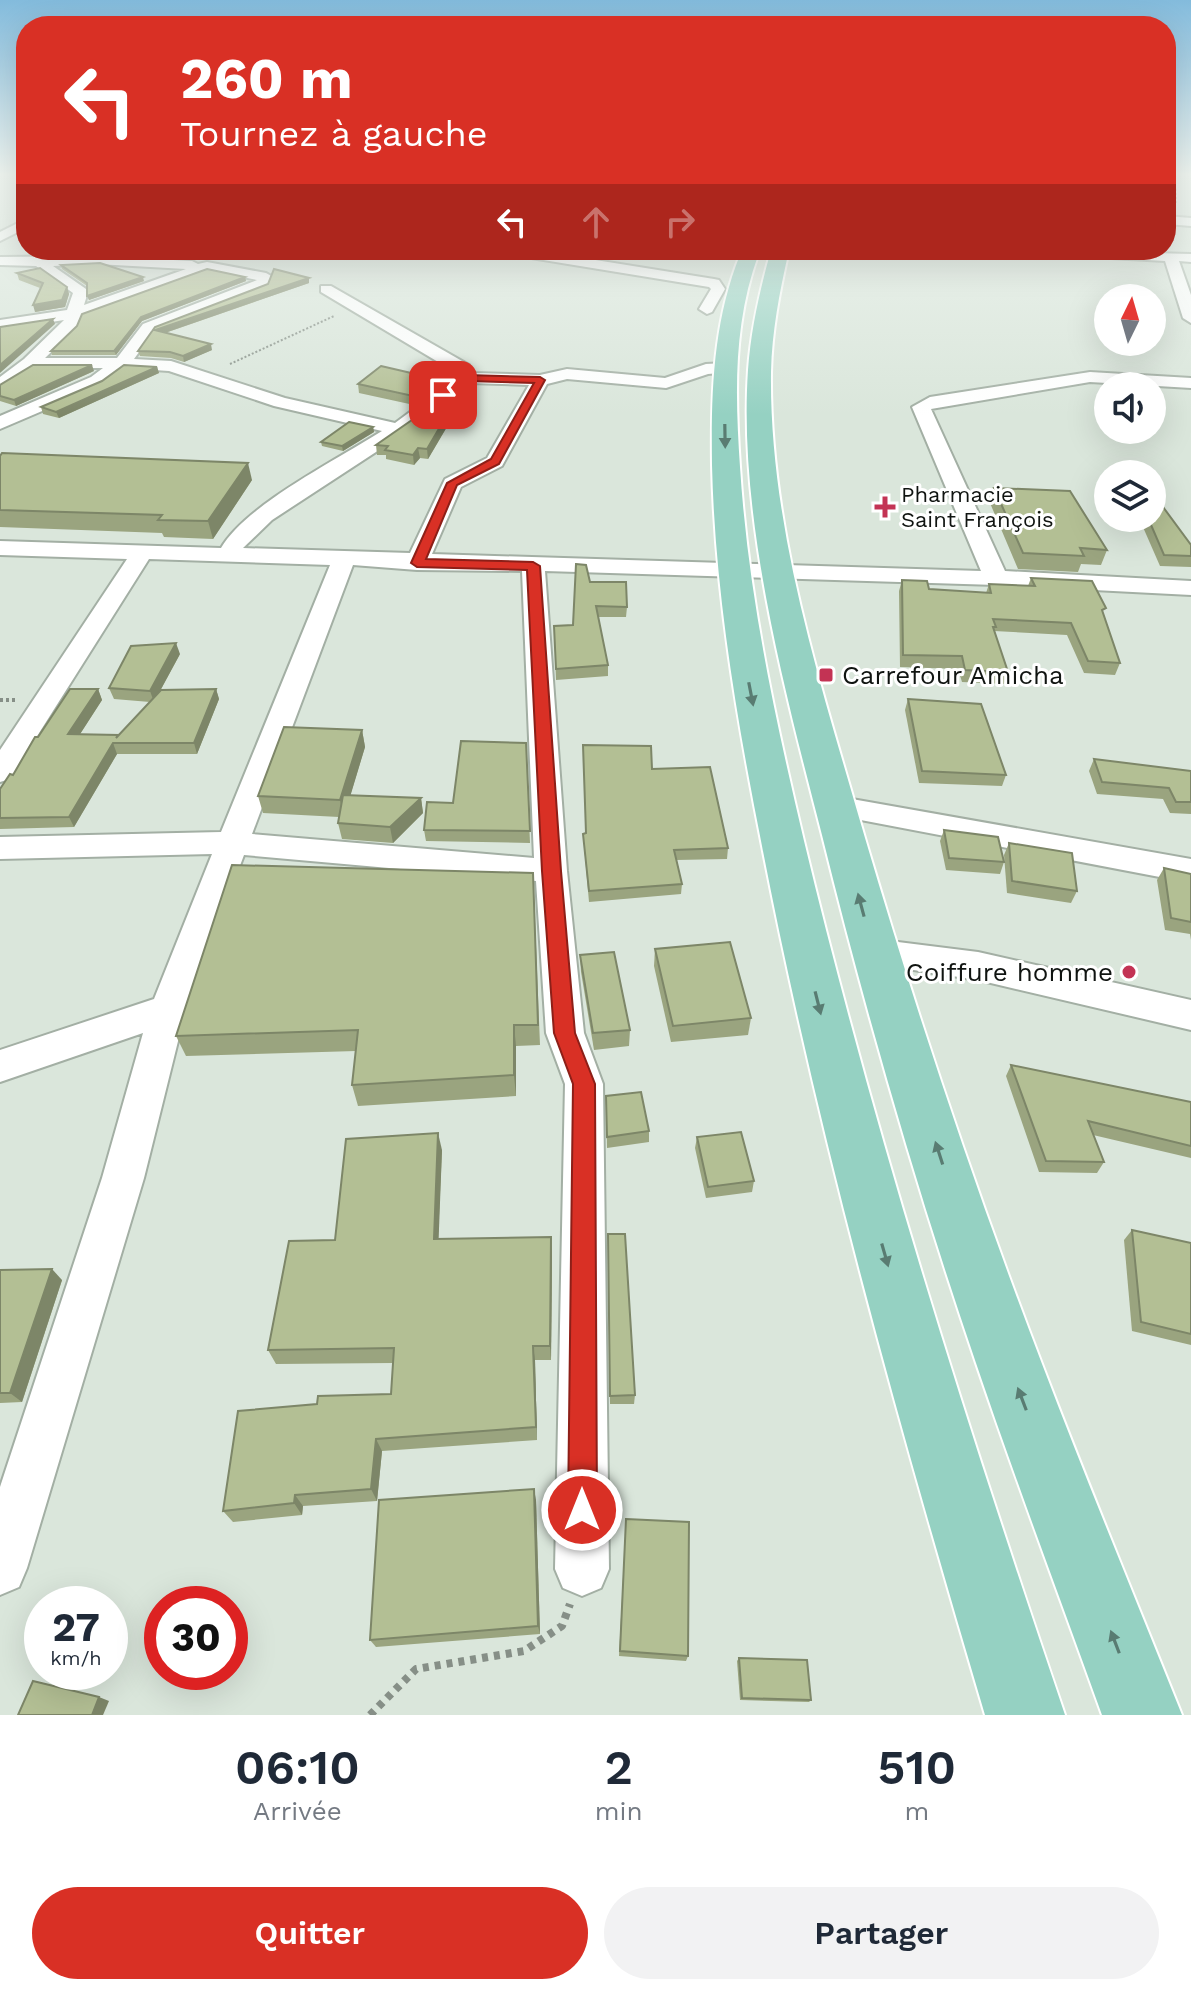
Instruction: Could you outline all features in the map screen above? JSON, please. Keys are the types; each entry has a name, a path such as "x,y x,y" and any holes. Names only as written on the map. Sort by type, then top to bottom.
{"main road":[{"path":"747,260 735,292 725,368 726,508 756,572 835,806 874,952 1008,1360 1142,1715"},
{"path":"778,260 762,326 750,687 807,962 851,1136 944,1463 1025,1715"}],"street":[{"path":"0,261 97,260 207,266 266,277 263,283 149,327 141,333 129,357 97,381 0,423"},
{"path":"570,260 714,283 718,289 707,309"},
{"path":"1172,260 1191,318"},
{"path":"0,385 30,363 70,325 81,292 39,262"},
{"path":"1,318 73,314 207,266"},
{"path":"326,289 463,369 466,378"},
{"path":"30,363 171,366 280,402 398,429"},
{"path":"227,557 236,541 264,515 398,429 466,378 540,380 567,374 666,383 706,369 725,368"},
{"path":"996,578 921,407 930,402 1090,377 1191,383"},
{"path":"417,563 452,483 495,462 540,380"},
{"path":"0,548 343,561 996,578 1184,587 1191,612"},
{"path":"0,772 142,553"},
{"path":"3,1549 123,1178 168,1009 343,561"},
{"path":"533,566 551,871 565,1033 584,1084 582,1569"},
{"path":"835,806 1191,871"},
{"path":"0,848 233,843 551,871"},
{"path":"874,952 978,966 1191,1015"},
{"path":"0,1066 168,1009"}],"path":[{"path":"204,377 356,306"},
{"path":"370,1715 416,1669 524,1651 562,1626 582,1569"}],"building":[{"path":"100,263 143,277 87,296 87,283 61,265"},
{"path":"40,268 67,287 62,300 33,305 43,283 17,273"},
{"path":"207,269 245,277 141,317 114,351 51,351 77,326 82,314"},
{"path":"274,269 309,278 155,330 211,344 183,356 170,352 138,351 155,327 268,284"},
{"path":"53,319 0,365 0,327"},
{"path":"33,365 92,365 14,400 0,396 0,385"},
{"path":"124,365 157,367 56,412 41,407 102,381"},
{"path":"381,366 437,379 413,396 358,384"},
{"path":"422,413 447,415 427,449 418,448 413,455 385,450 388,446 376,445"},
{"path":"349,422 373,427 342,446 321,442"},
{"path":"2,453 248,463 208,521 158,520 162,515 0,510"},
{"path":"994,488 1070,491 1107,550 1080,548 1084,556 1023,553"},
{"path":"1166,511 1191,545 1191,556 1164,555 1154,532 1166,532"},
{"path":"576,564 586,565 590,582 626,582 627,607 596,606 608,665 556,669 554,626 573,625"},
{"path":"1031,578 1092,581 1106,608 1102,610 1120,663 1088,661 1071,623 993,619 1008,672 965,670 962,656 903,655 902,580 927,581 929,589 991,593 989,584 1035,586"},
{"path":"176,643 150,691 109,688 131,646"},
{"path":"70,689 98,689 68,734 118,735 116,738 161,690 216,689 194,743 113,743 69,817 0,818 0,789 10,774 13,775 35,737 38,737"},
{"path":"908,699 981,704 1006,775 922,771"},
{"path":"284,727 362,730 340,800 258,796"},
{"path":"461,741 526,743 530,831 424,830 427,802 453,803"},
{"path":"583,745 651,746 652,769 710,767 728,848 674,850 682,884 589,891 583,834 586,833"},
{"path":"1094,759 1191,771 1191,802 1176,802 1169,788 1102,782"},
{"path":"343,795 421,798 390,827 338,823"},
{"path":"944,830 998,837 1004,862 949,858"},
{"path":"1009,843 1072,853 1077,891 1012,881"},
{"path":"232,865 533,873 538,1025 514,1025 514,1075 352,1085 358,1030 176,1036"},
{"path":"1164,868 1191,874 1191,922 1171,918"},
{"path":"730,942 751,1018 673,1026 655,949"},
{"path":"614,952 630,1030 593,1033 580,955"},
{"path":"1011,1065 1191,1102 1191,1146 1088,1121 1104,1162 1046,1161"},
{"path":"641,1092 649,1131 607,1137 606,1096"},
{"path":"741,1132 754,1181 708,1187 697,1137"},
{"path":"438,1133 434,1239 551,1237 550,1346 533,1346 536,1427 376,1439 371,1489 295,1495 294,1503 223,1511 238,1411 317,1404 318,1396 391,1394 394,1348 268,1350 289,1241 335,1240 346,1139"},
{"path":"1132,1230 1191,1243 1191,1334 1141,1322"},
{"path":"608,1234 625,1234 635,1395 610,1396"},
{"path":"52,1269 10,1393 0,1393 0,1270"},
{"path":"534,1489 538,1626 370,1640 379,1500"},
{"path":"626,1519 689,1522 688,1656 620,1651"},
{"path":"739,1658 807,1660 811,1700 742,1698"},
{"path":"29,1690 70,1690 99,1697 92,1715 18,1715"}],"place":[{"name":"Pharmacie Saint François","path":"885,507"},
{"name":"Carrefour Amicha","path":"826,675"},
{"name":"Coiffure homme","path":"1129,972"}],"route":[{"path":"443,395 466,378 540,380 495,462 452,483 417,563 533,566 551,871 565,1033 584,1084 582,1510"}]}
